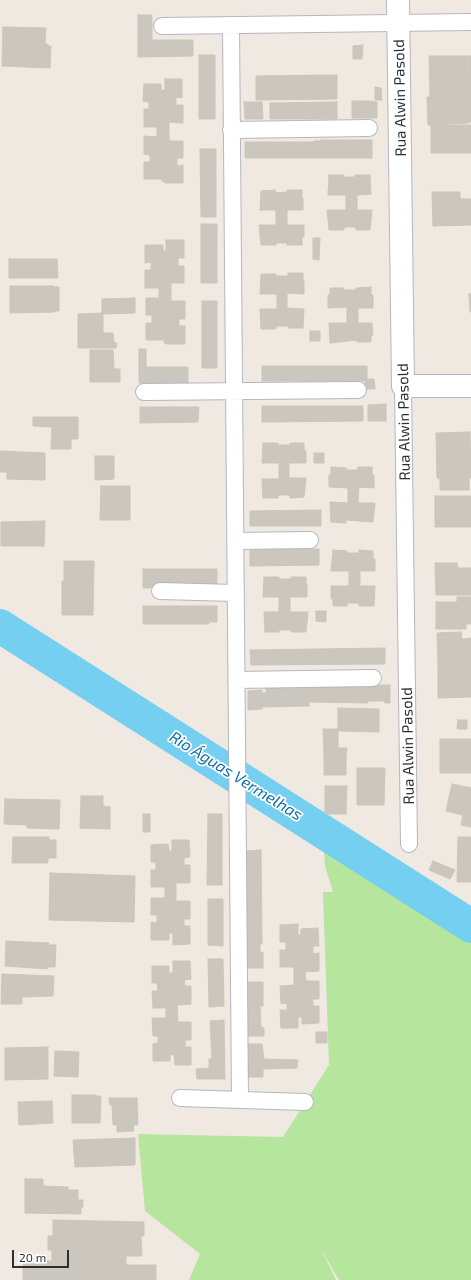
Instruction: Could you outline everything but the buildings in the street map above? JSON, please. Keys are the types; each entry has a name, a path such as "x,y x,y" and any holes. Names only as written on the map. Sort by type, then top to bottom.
{"street":[{"name":"Rua Alwin Pasold","path":"398,0 409,844"},
{"path":"162,26 471,22"},
{"path":"231,25 240,1100"},
{"path":"232,130 369,128"},
{"path":"403,386 471,386"},
{"path":"144,392 358,390"},
{"path":"235,541 310,540"},
{"path":"160,591 236,592"},
{"path":"236,680 373,678"},
{"path":"180,1098 305,1102"}],"green space":[{"path":"322,819 471,918 471,1280 339,1280 321,1249 336,1280 189,1280 200,1254 145,1211 138,1134 283,1137 329,1065 323,892 333,892 325,866"}],"waterway":[{"name":"Rio Águas Vermelhas","path":"0,626 471,926"}]}
